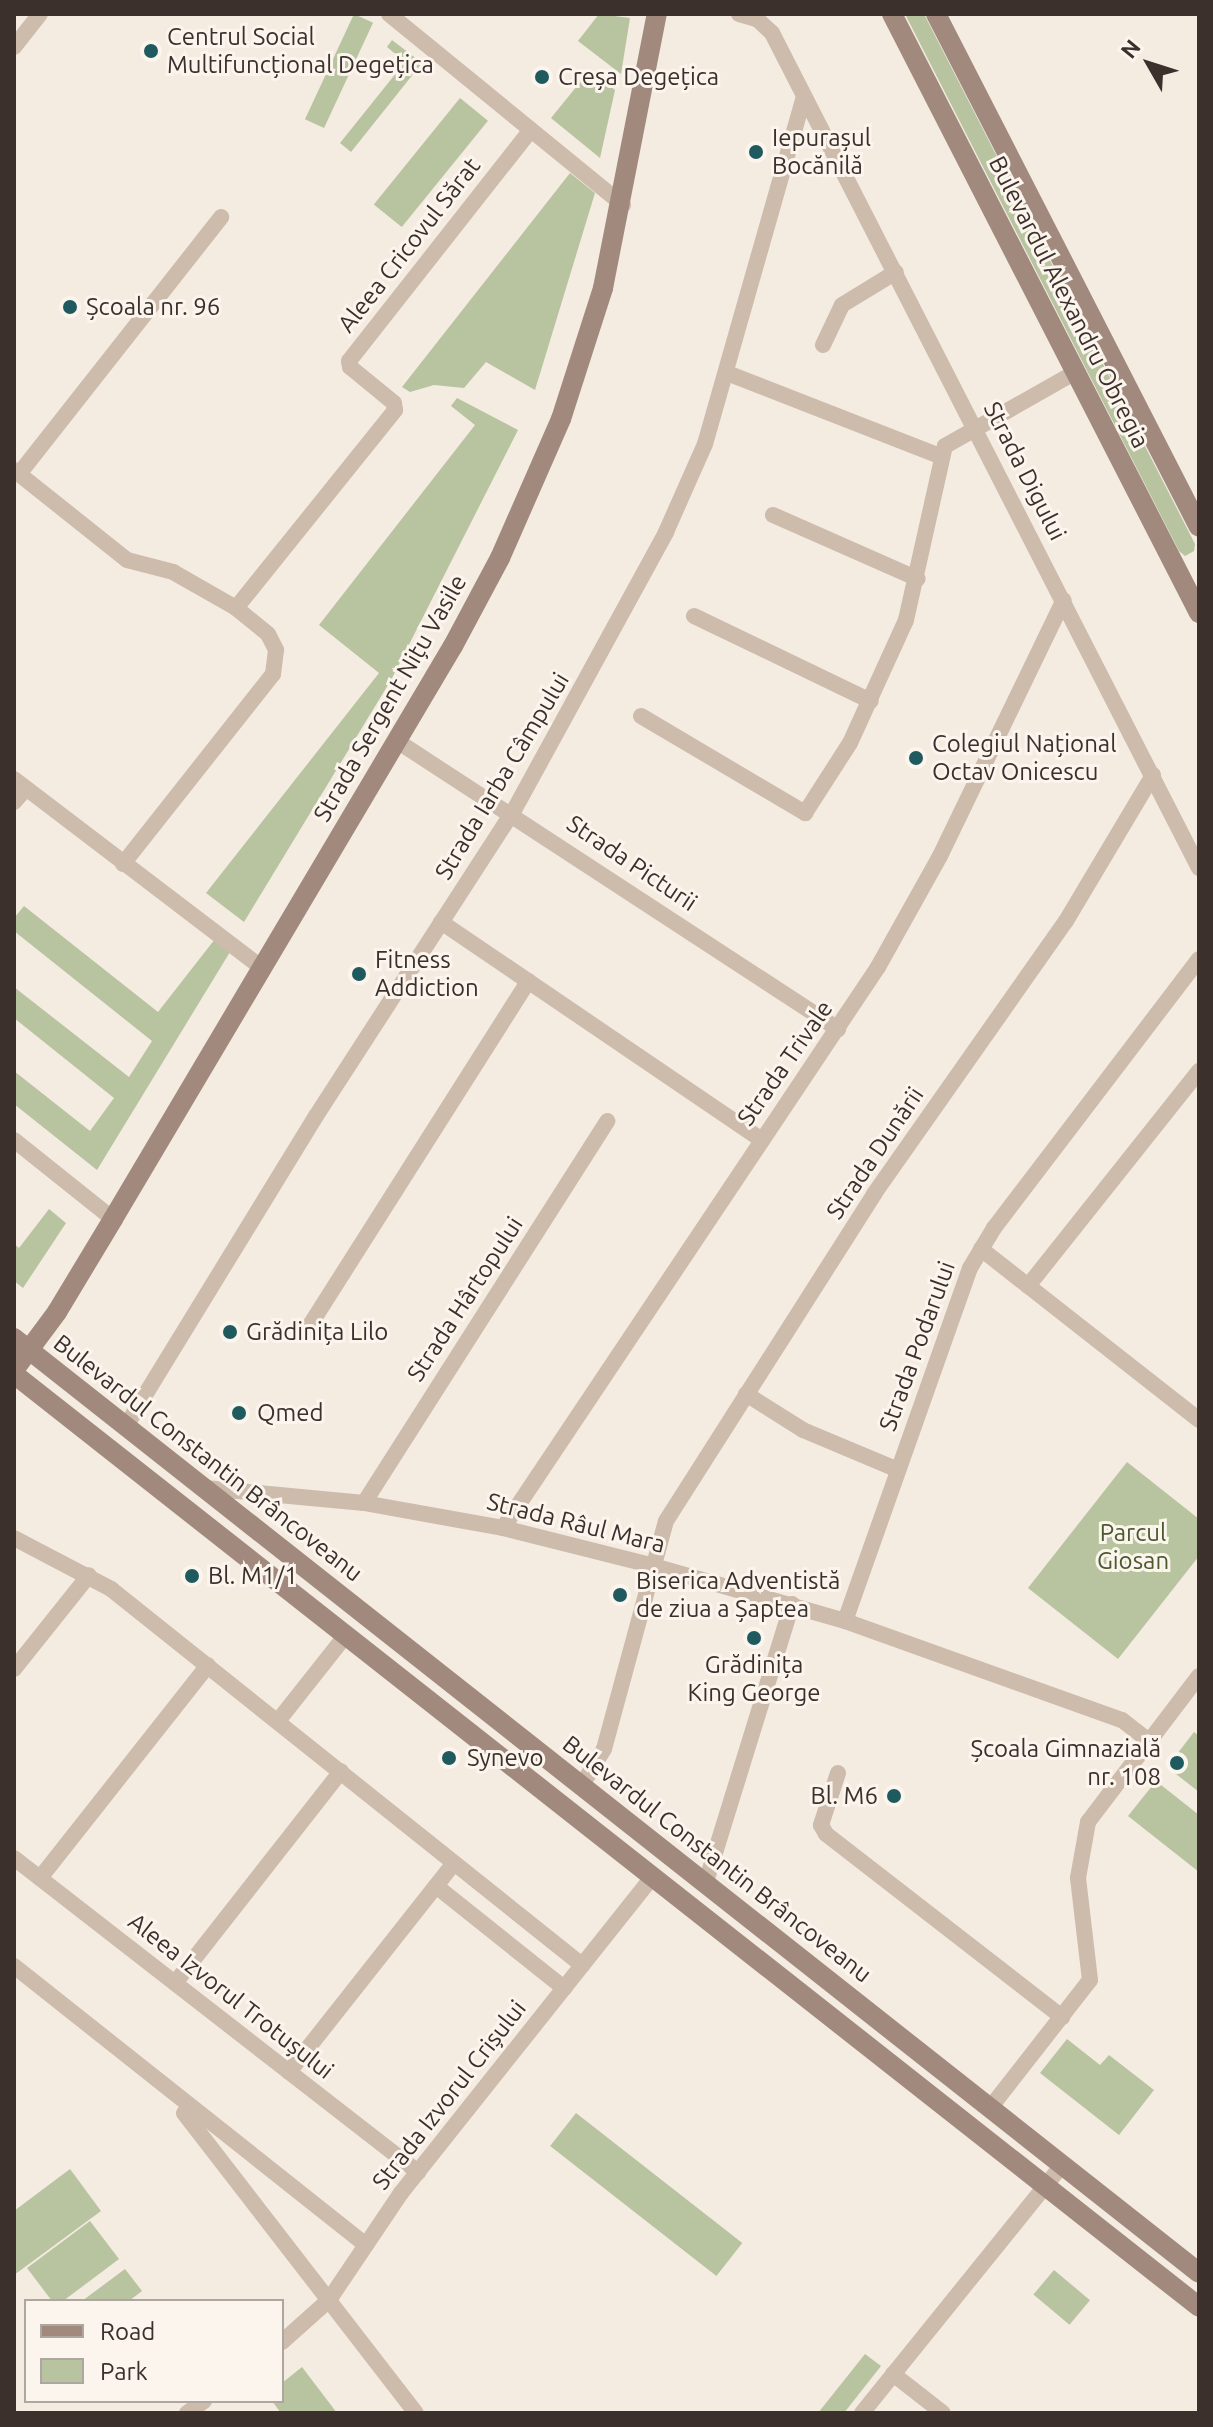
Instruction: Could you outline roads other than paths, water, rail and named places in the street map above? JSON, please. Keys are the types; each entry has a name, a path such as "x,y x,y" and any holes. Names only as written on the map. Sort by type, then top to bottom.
{"main road":[{"name":"Strada Sergent Nițu Vasile","path":"14,1372 22,1344 113,1219 486,585 546,456 586,346 623,205 657,14"},
{"name":"Bulevardul Alexandru Obregia","path":"892,14 1076,372 1192,583 1199,613"},
{"name":"Bulevardul Alexandru Obregia","path":"936,14 1199,527"},
{"name":"Bulevardul Constantin Brâncoveanu","path":"22,1344 1199,2273"},
{"path":"14,1372 1199,2307"}],"street":[{"path":"16,39 40,14"},
{"path":"389,14 623,205"},
{"name":"Strada Digului","path":"739,14 769,29 975,425 1199,868"},
{"name":"Strada Iarba Câmpului","path":"126,1426 513,812 666,532 700,457 727,373 804,97"},
{"name":"Aleea Cricovul Sărat","path":"236,608 395,410 394,403 350,367 349,361 531,130"},
{"path":"123,864 273,674 273,641 236,608 173,572 127,560 16,472 221,217"},
{"path":"823,345 842,305 896,272"},
{"path":"641,716 805,813 871,701 918,579 940,456 950,441 975,425 1076,372"},
{"path":"727,373 940,456"},
{"path":"773,515 918,579"},
{"name":"Strada Trivale","path":"503,1528 838,1029 918,898 1064,600"},
{"path":"694,616 871,701"},
{"name":"Strada Picturii","path":"397,741 513,812 838,1029"},
{"name":"Strada Dunării","path":"582,1785 604,1749 650,1565 666,1521 882,1182 1066,921 1153,775"},
{"path":"14,802 20,783 262,968"},
{"path":"441,922 762,1140"},
{"name":"Strada Podarului","path":"845,1621 949,1318 981,1249 1199,959"},
{"path":"305,1333 528,981"},
{"path":"1028,1286 1199,1071"},
{"name":"Strada Hârtopului","path":"364,1503 607,1121"},
{"path":"14,1140 113,1219"},
{"path":"981,1249 1199,1420"},
{"path":"746,1394 803,1430 898,1470"},
{"name":"Strada Râul Mara","path":"205,1488 364,1503 503,1528 650,1565 845,1621 1122,1720 1148,1740"},
{"path":"14,1538 89,1575 208,1665 582,1965"},
{"path":"14,1669 89,1575"},
{"path":"706,1882 792,1604"},
{"path":"278,1721 346,1635"},
{"path":"40,1878 208,1665"},
{"path":"990,2108 1090,1980 1078,1878 1083,1838 1096,1807 1199,1676"},
{"path":"175,1983 341,1771"},
{"path":"838,1773 821,1825 826,1834 1062,2017"},
{"name":"Aleea Izvorul Trotușului","path":"14,1858 418,2172"},
{"path":"289,2072 454,1863"},
{"name":"Strada Izvorul Crișului","path":"284,2340 329,2300 418,2172 653,1876"},
{"path":"436,1886 564,1988"},
{"path":"14,1966 168,2093 366,2245"},
{"path":"168,2093 416,2413"},
{"path":"862,2413 1062,2165"},
{"path":"893,2374 943,2413"}],"place":[{"name":"Centrul Social Multifuncțional Degețica","path":"151,51"},
{"name":"Creșa Degețica","path":"542,77"},
{"name":"Iepurașul Bocănilă","path":"756,152"},
{"name":"Școala nr. 96","path":"70,307"},
{"name":"Colegiul Național Octav Onicescu","path":"916,758"},
{"name":"Fitness Addiction","path":"359,974"},
{"name":"Grădinița Lilo","path":"230,1332"},
{"name":"Qmed","path":"239,1413"},
{"name":"Bl. M1/1","path":"192,1576"},
{"name":"Biserica Adventistă de ziua a Șaptea","path":"620,1595"},
{"name":"Grădinița King George","path":"754,1638"},
{"name":"Synevo","path":"449,1758"},
{"name":"Școala Gimnazială nr. 108","path":"1177,1763"},
{"name":"Bl. M6","path":"894,1796"}],"park label":[{"name":"Parcul Giosan","path":"1133,1547"}]}
